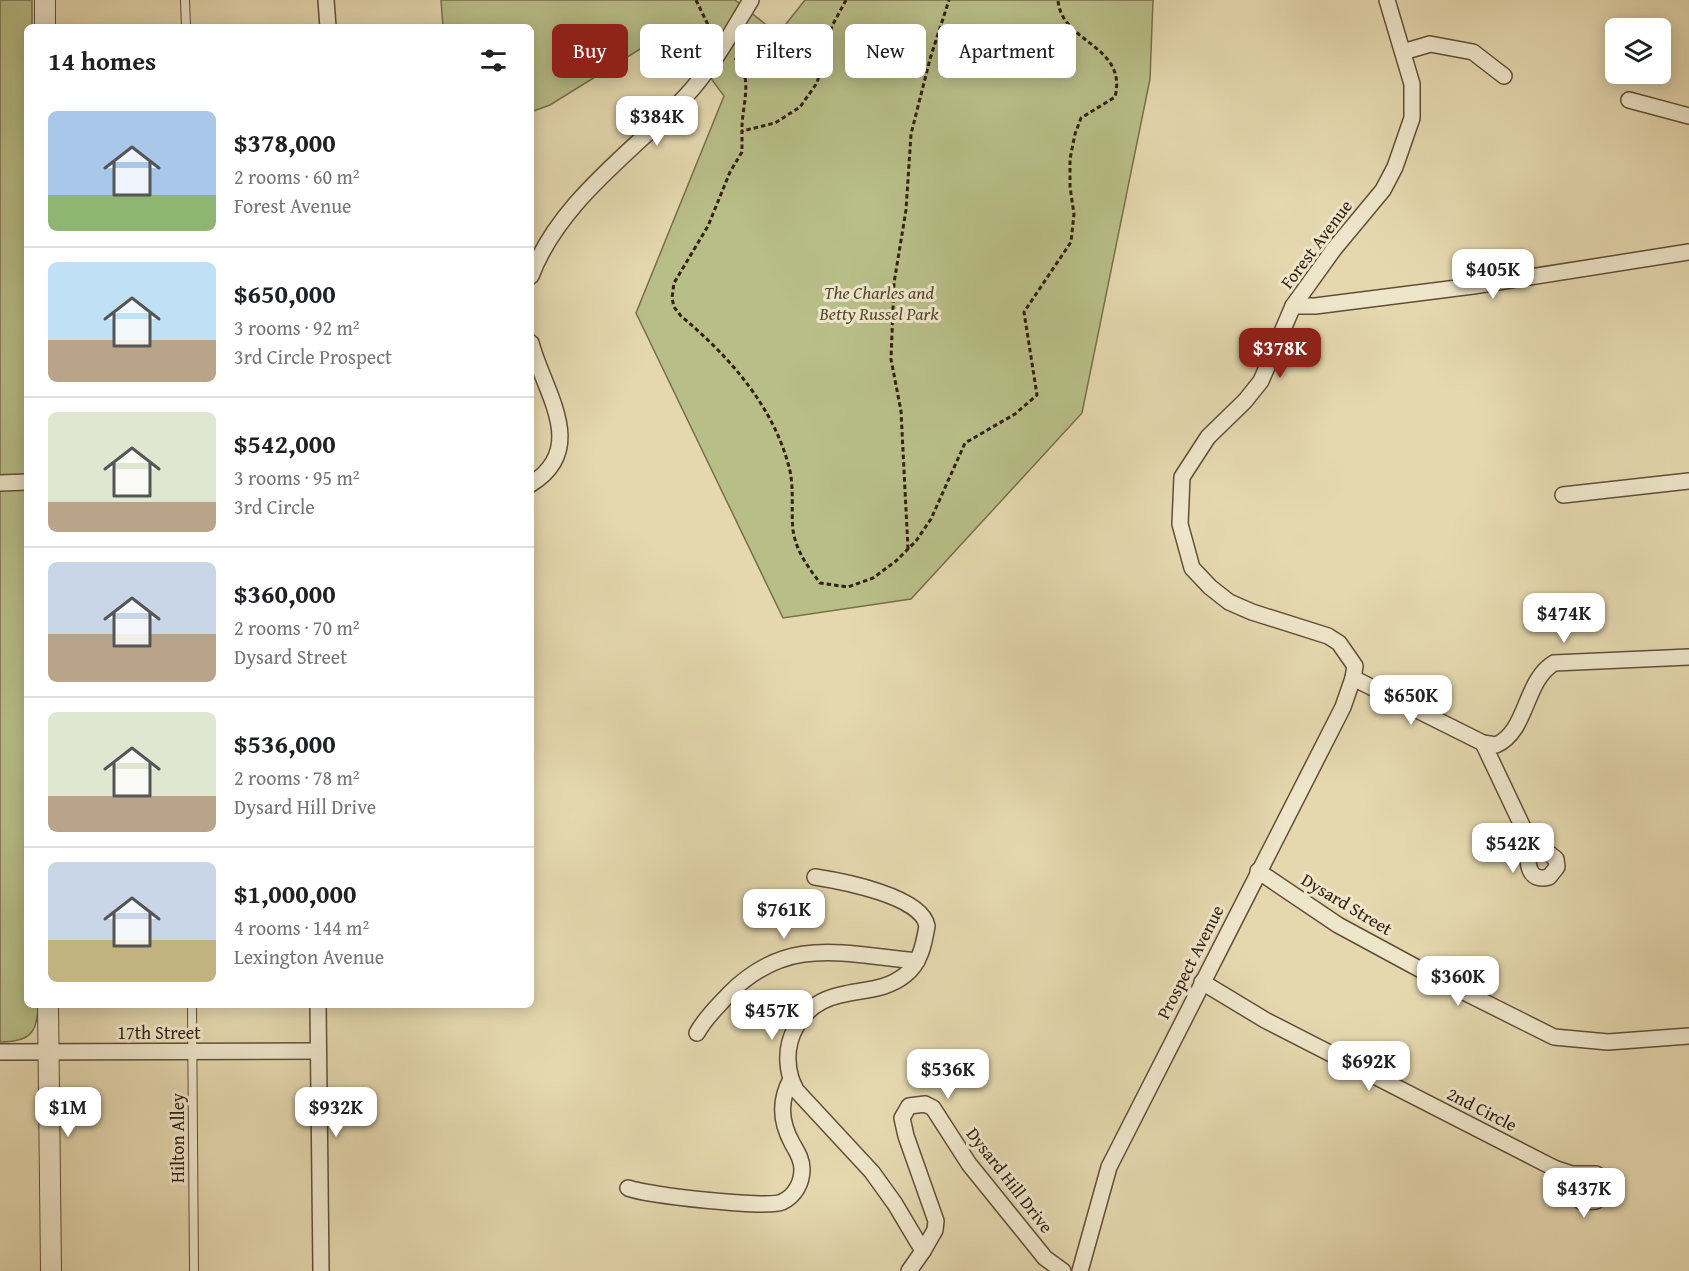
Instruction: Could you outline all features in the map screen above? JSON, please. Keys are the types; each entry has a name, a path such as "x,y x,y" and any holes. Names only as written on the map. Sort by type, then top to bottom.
{"street":[{"path":"45,0 45,24"},
{"path":"326,0 328,24"},
{"path":"534,270 551,234 580,199 686,97 707,69 751,0"},
{"name":"Forest Avenue","path":"1353,678 1355,666 1338,643 1328,636 1252,612 1229,602 1210,587 1192,568 1180,524 1182,477 1208,437 1245,401 1261,381 1293,306 1334,249 1383,190 1395,167 1412,118 1412,84 1387,0"},
{"path":"1403,52 1430,44 1473,52 1504,76"},
{"path":"1629,100 1689,116"},
{"path":"1293,306 1315,306 1473,286 1689,252"},
{"path":"534,354 559,418 561,440 552,468 534,482"},
{"path":"1563,495 1689,481"},
{"path":"0,483 24,482"},
{"path":"1353,678 1483,743 1496,745 1508,736 1538,676 1554,663 1689,657"},
{"name":"Prospect Avenue","path":"1080,1271 1109,1167 1343,707 1353,678"},
{"path":"1483,743 1527,836"},
{"name":"Dysard Street","path":"1258,871 1338,925 1436,978 1554,1037 1608,1041 1689,1036"},
{"path":"815,877 855,883 888,895 920,913 926,920 927,926 917,961 907,974 893,983 870,991 839,995 820,1003 793,1029 787,1057 791,1079 796,1090 872,1172 896,1204 923,1251"},
{"path":"697,1033 704,1020 740,982 788,956 811,951 917,961"},
{"name":"2nd Circle","path":"1202,982 1265,1020 1554,1168"},
{"path":"48,1008 51,1271"},
{"path":"318,1008 321,1271"},
{"name":"17th Street","path":"0,1052 318,1051"},
{"path":"628,1188 676,1197 752,1204 785,1202 796,1191 802,1167 780,1111 783,1094 791,1079"},
{"name":"Dysard Hill Drive","path":"909,1271 935,1230 936,1221 906,1136 902,1118 909,1106 925,1104 933,1108 969,1164 1045,1258 1063,1271"}],"lane":[{"path":"185,0 186,24"},
{"name":"Hilton Alley","path":"192,1008 194,1271"}],"path":[{"path":"846,0 832,26 817,83 800,107 775,123 742,131 742,152 730,172 708,226 674,283 672,298 674,307 681,316 739,374 763,405 782,441 791,474 794,533 803,560 820,583 848,587 873,578 908,549 931,519 965,443 1015,414 1037,395 1024,312 1071,242 1074,214 1070,187 1070,159 1081,118 1115,97 1118,86 1116,71 1099,49 1076,32 1058,9 1058,0"},
{"path":"908,549 901,411 891,359 894,283 906,210 911,134 930,59 949,0"}],"green space":[{"path":"0,0 32,0 32,24 24,24 24,1008 38,1008 38,1015 33,1029 24,1038 0,1042"},
{"name":"The Charles and Betty Russel Park","path":"441,0 735,0 765,24 735,24 735,78 833,78 833,24 786,24 805,0 1153,0 1150,79 1082,413 911,599 783,618 636,313 724,96 711,78 723,78 723,24 640,24 640,49 628,57 628,24 552,24 552,78 593,78 550,105 534,111 534,24 443,24"}]}
